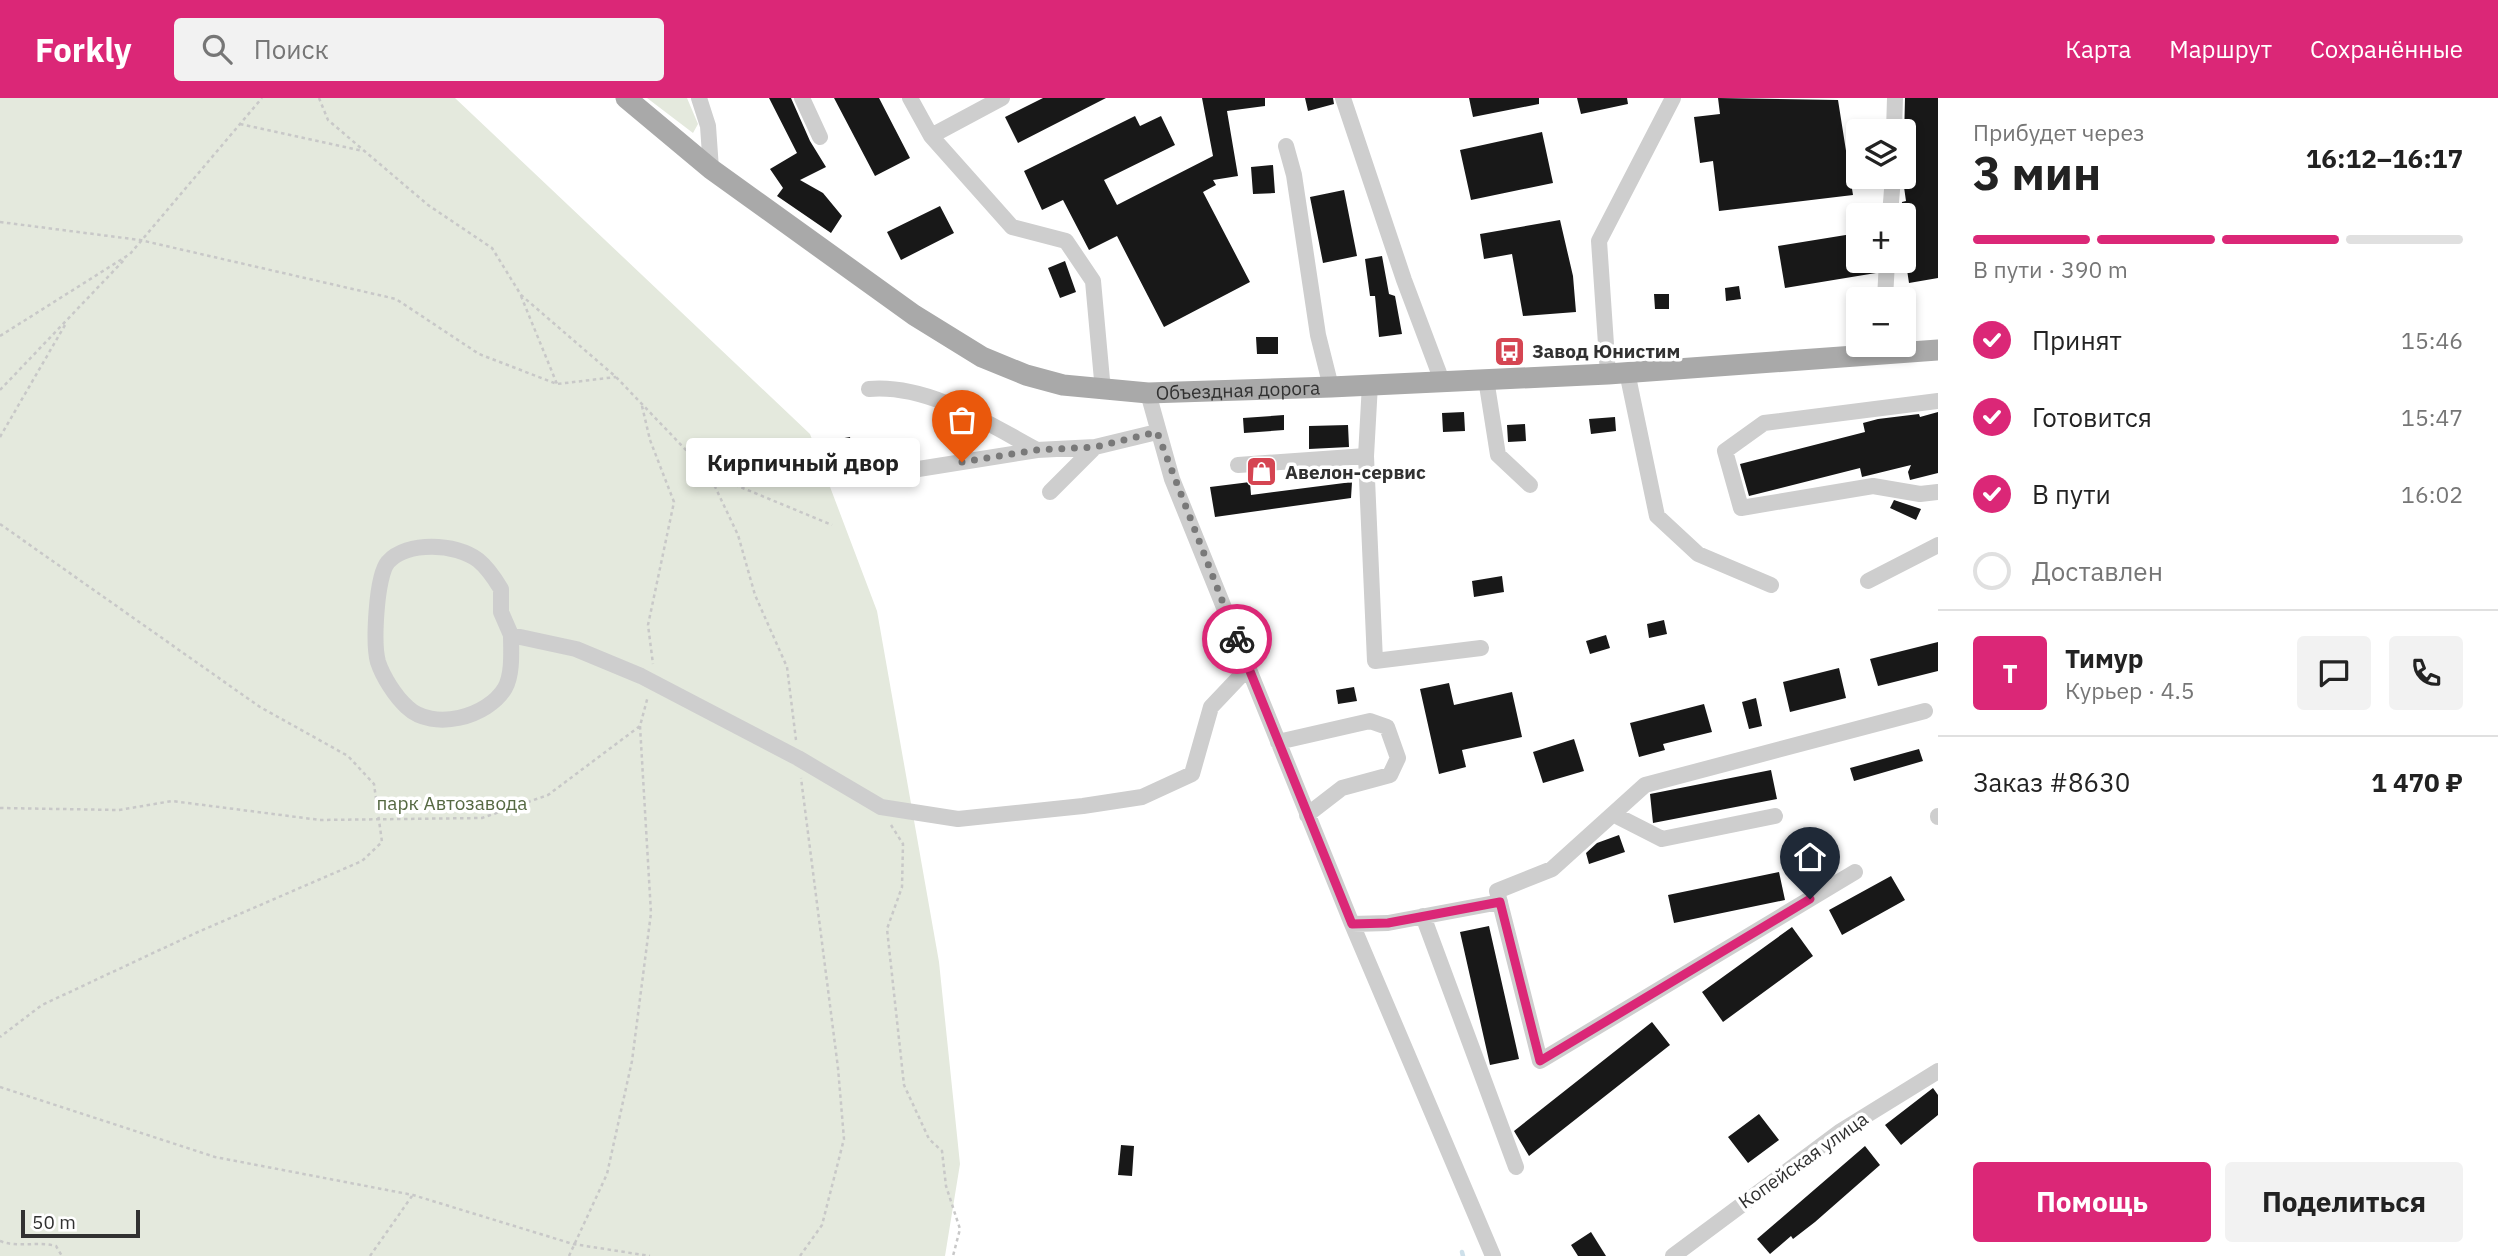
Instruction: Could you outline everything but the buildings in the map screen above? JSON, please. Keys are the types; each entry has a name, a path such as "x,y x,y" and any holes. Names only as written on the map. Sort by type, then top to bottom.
{"main road":[{"name":"Объездная дорога","path":"626,98 712,169 914,315 982,357 1026,375 1103,391 1148,393 1618,373 1846,352"},
{"name":"Объездная дорога","path":"1916,350 1938,350"}],"street":[{"path":"699,98 708,126 712,169"},
{"path":"802,98 820,137"},
{"path":"910,98 931,136 1012,227 1066,241 1093,281 1103,391"},
{"path":"931,136 1002,98"},
{"path":"1343,98 1404,280 1442,381"},
{"path":"1673,98 1599,242 1618,373 1657,516 1698,554 1771,585"},
{"path":"1894,119 1895,98"},
{"path":"1286,146 1294,175 1318,335 1331,387"},
{"path":"1486,379 1498,455 1531,485"},
{"path":"1370,384 1366,456 1375,661 1481,648"},
{"path":"869,389 894,387 971,414 1037,450"},
{"path":"1148,393 1172,479 1352,924 1493,1256"},
{"path":"1938,401 1763,423 1725,451 1741,508 1873,486 1920,494 1938,492"},
{"path":"862,478 1037,450 1095,447 1157,432"},
{"path":"1050,492 1095,447"},
{"path":"1237,466 1366,456"},
{"path":"1868,581 1938,545"},
{"path":"434,547 459,551 477,559 501,589 501,612 511,635 507,686 492,704 471,715 444,719 426,717 408,709 391,688 378,660 380,578 388,562 407,550 434,547"},
{"path":"511,635 576,649 641,676 798,758 881,807 958,818 1142,797 1192,774 1211,708 1248,668"},
{"path":"1855,872 1540,1061 1497,891 1552,869 1645,785 1925,711"},
{"path":"1278,742 1370,721 1387,727 1398,758 1390,775 1342,788 1307,814"},
{"path":"1613,814 1662,839 1775,816"},
{"path":"1352,924 1388,923 1500,902"},
{"path":"1423,916 1516,1167"},
{"name":"Копейская улица","path":"1673,1256 1841,1130 1938,1071"}],"path":[{"path":"0,390 130,254 262,98"},
{"path":"319,98 328,120 428,205 492,248 521,295 557,384"},
{"path":"240,124 366,152"},
{"path":"0,223 141,240 396,299 480,354 557,384 616,377"},
{"path":"0,336 130,254"},
{"path":"521,295 616,377 709,474 738,535 755,594 787,667 798,758 808,812 844,1139 822,1225 800,1256"},
{"path":"0,437 68,319"},
{"path":"569,1256 607,1174 632,1061 651,913 640,726 647,698 655,685 648,625 674,502 650,440 641,403"},
{"path":"709,474 832,525"},
{"path":"0,524 260,707 348,756 374,784 382,842 362,861 198,932 42,1005 0,1037"},
{"path":"0,808 119,810 172,801 320,820 482,818 548,795 640,726"},
{"path":"881,807 902,844 902,887 887,929 904,1085 929,1139 942,1151 946,1186 960,1229 953,1256"},
{"path":"0,1087 215,1157 413,1195 573,1244 650,1256"},
{"path":"370,1256 413,1195"},
{"path":"0,1241 11,1245 39,1242 56,1246 62,1256"}],"green space":[{"name":"парк Автозавода","path":"0,98 455,98 810,434 877,611 939,962 960,1164 945,1256 0,1256"},
{"path":"647,98 687,98 698,124 693,133"}],"waterway":[{"path":"1462,1252 1463,1256"}],"way so far":[{"path":"962,462 1037,450 1095,447 1157,432 1172,479 1237,639"}],"place":[{"name":"Завод Юнистим","path":"1509,351"},
{"name":"Кирпичный двор","path":"962,462"},
{"name":"Авелон-сервис","path":"1262,472"}],"route":[{"path":"1237,639 1352,924 1388,923 1500,902 1540,1061 1810,899"}]}
